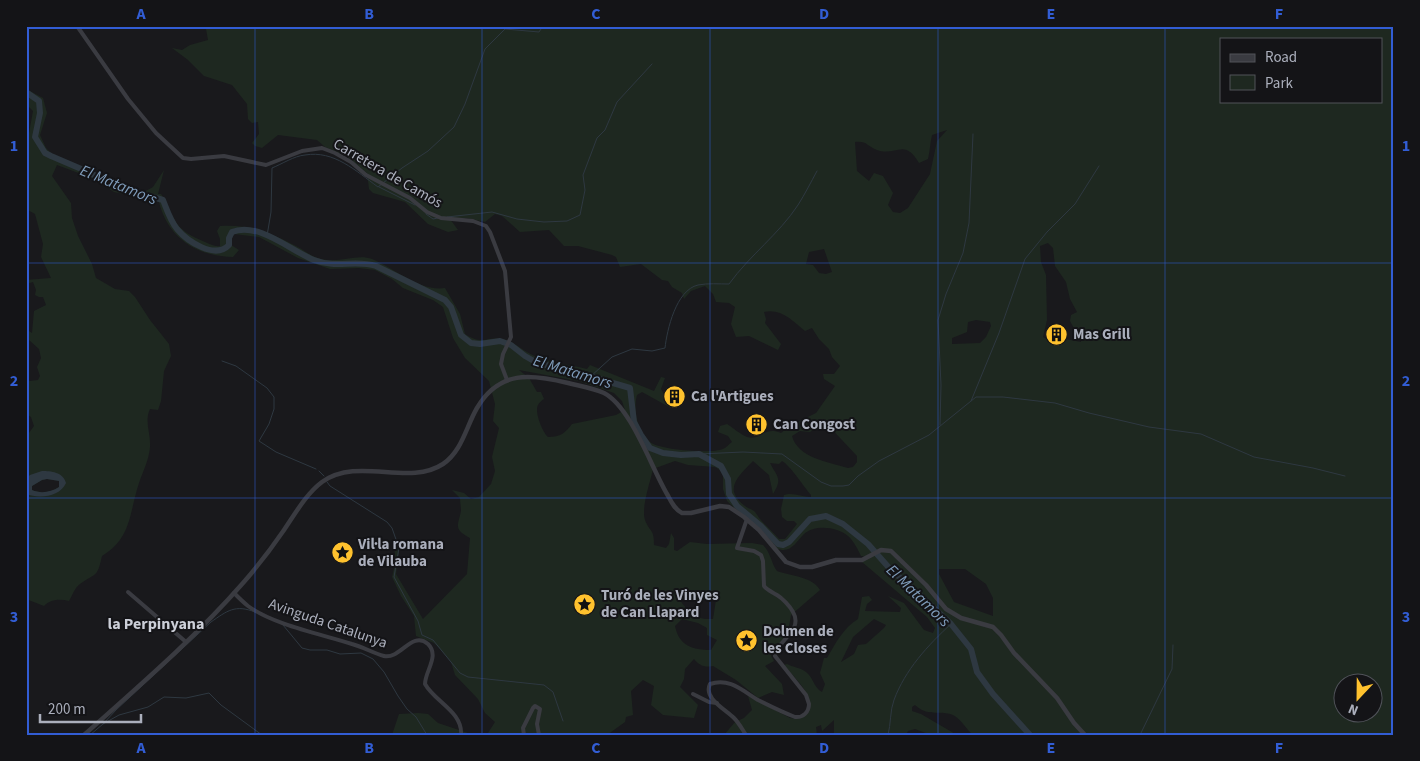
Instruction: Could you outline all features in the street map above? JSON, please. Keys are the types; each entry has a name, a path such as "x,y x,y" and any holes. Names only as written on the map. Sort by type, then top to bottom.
{"street":[{"name":"Carretera de Camós","path":"77,26 128,98 156,133 177,155 183,158 191,160 224,156 266,165 302,151 322,148 352,162 366,174 410,198 427,212 441,218 473,221 486,226 505,271 511,330 501,364 508,380"},
{"path":"84,735 135,690 234,594 265,557 305,500 321,483 343,472 420,472 442,465 454,454 482,400 494,388 508,380 521,376 538,376 603,393 617,403 647,453 660,482 678,510 682,513 691,514 726,506 747,520 768,539 784,561 796,566 812,567 839,559 862,560 881,550 891,551 926,585 946,609 961,618 993,627 1014,653 1057,698 1074,723 1085,735"},
{"path":"746,735 737,722 717,703 708,691 710,684 714,682 735,685 759,700 795,717 804,715 809,708 809,700 806,695 775,656 777,649 793,630 795,620 793,612 780,597 764,586 761,555 737,548 747,520"},
{"path":"128,592 186,642"},
{"name":"Avinguda Catalunya","path":"234,594 248,606 279,621 386,656 395,655 415,641 426,643 431,648 433,655 425,684 459,721 461,735"},
{"path":"693,694 709,702 717,703"},
{"path":"524,735 524,727 536,706 540,709 537,727 539,735"}],"green space":[{"path":"209,26 857,26 866,28 871,26 1394,26 1394,735 973,735 953,715 925,711 915,705 912,707 912,711 921,714 957,735 931,735 915,729 908,731 906,735 834,735 834,720 822,731 821,725 816,727 817,735 724,735 735,722 744,718 752,710 748,696 790,718 798,719 806,713 809,700 806,692 784,665 787,664 809,674 817,688 822,692 825,684 820,673 824,658 827,658 844,631 858,619 862,597 869,596 872,600 867,604 865,611 900,612 901,608 888,596 904,603 924,630 933,633 935,628 927,617 862,562 869,557 861,556 852,540 844,533 826,528 814,529 804,534 789,549 781,550 776,548 727,501 723,489 723,472 715,467 688,465 675,461 653,469 648,488 644,515 652,533 654,545 666,548 669,544 671,533 674,538 674,550 677,551 690,542 707,544 752,543 763,545 768,551 777,571 812,582 820,590 791,615 788,632 783,641 774,649 771,656 774,661 765,666 782,684 784,695 772,692 758,698 736,680 713,666 702,666 694,659 685,669 684,679 680,687 698,705 694,718 663,715 651,705 654,686 643,680 631,691 633,715 626,717 625,722 607,735 483,735 488,733 495,722 485,713 478,699 455,675 451,662 439,648 434,643 416,636 414,616 392,577 395,562 394,547 400,544 396,574 423,619 467,574 470,538 461,532 458,527 461,511 460,498 452,490 464,493 471,499 479,497 491,484 495,471 492,457 499,428 493,421 495,404 489,381 465,358 453,338 443,307 433,300 403,288 392,279 375,270 359,268 330,269 298,258 259,237 234,234 230,238 231,245 239,250 233,257 220,256 196,249 186,243 169,226 159,202 114,192 92,178 57,165 52,176 71,203 72,218 78,236 92,264 96,278 115,289 129,291 135,297 169,344 171,356 164,371 161,401 158,410 150,409 148,414 149,452 124,533 112,549 102,556 99,568 95,574 78,585 69,601 56,600 44,606 26,599 26,437 34,426 31,417 26,414 26,379 30,381 38,380 40,376 37,367 41,358 39,349 29,340 26,342 26,329 32,333 34,311 46,305 43,297 35,295 36,290 33,282 26,284 26,280 51,278 41,257 43,244 35,214 26,209 28,190 26,186 26,133 29,133 33,111 26,104 26,89 43,98 47,113 40,135 46,148 53,155 127,189 144,192 153,187 164,170 158,194 161,194 180,227 200,240 214,246 220,246 217,231 220,226 241,226 268,233 314,257 333,260 361,257 372,259 417,283 436,288 445,288 460,314 465,334 471,338 506,340 537,357 587,369 590,365 654,391 661,377 665,378 661,389 673,405 671,408 642,392 637,395 636,401 639,427 646,438 655,445 685,450 708,451 723,449 732,442 728,436 718,432 720,426 727,424 739,433 752,438 770,431 781,433 790,426 816,413 835,386 824,379 823,374 834,374 840,366 832,357 829,349 812,328 805,331 781,314 770,311 764,312 765,323 781,344 778,350 749,336 736,337 731,324 735,307 729,303 716,302 713,294 705,286 691,291 684,299 682,293 672,287 668,281 662,280 641,264 620,267 616,257 612,255 578,246 564,246 549,230 520,232 502,216 495,214 485,222 467,218 450,219 458,230 448,232 428,224 405,202 373,193 369,189 367,173 346,156 325,147 317,140 278,135 262,148 255,146 252,143 259,134 258,122 252,123 248,119 247,104 232,85 204,76 188,60 172,48 182,50 190,45 208,40 206,29","holes":["947,130 937,141 930,174 908,208 900,213 893,212 888,205 893,193 883,176 874,173 869,181 857,171 855,142 865,143 884,152 904,149 914,155 919,163 928,159 932,135","1048,243 1053,248 1055,266 1066,282 1070,299 1077,312 1071,315 1070,321 1076,332 1081,334 1081,342 1065,339 1061,342 1053,342 1043,337 1047,320 1046,275 1041,262 1040,246","824,249 832,272 826,274 819,273 813,265 806,264 809,252","976,320 990,322 991,326 986,337 980,343 952,344 952,338 967,332 968,322","519,370 578,381 614,393 622,401 625,410 616,415 572,424 562,434 548,437 537,412 538,405 544,399 541,392 537,392 529,378","826,423 857,456 857,462 853,467 848,468 807,454 800,449 792,436 800,431 810,432","753,461 769,475 773,494 778,484 778,478 770,463 779,464 782,461 793,471 811,495 811,497 791,494 784,495 781,509 782,517 787,521 794,521 797,524 785,539 779,539 754,511 738,500 735,494 734,488 738,477","42,480 60,481 59,487 43,492 32,490 32,486","939,569 965,569 986,584 993,598 993,616 954,602 939,574","681,593 716,600 713,619 693,615 679,599","682,619 698,623 707,628 707,635 717,640 711,650 693,648 683,642 675,626","874,619 886,625 866,644 858,645 854,654 841,662 853,637"]},
{"path":"399,714 428,714 438,723 474,735 392,735"}],"shaded area":[{"path":"42,471 53,472 62,476 66,483 63,488 49,496 31,496 26,494 27,478","holes":["42,480 59,481 59,487 53,490 46,492 32,490 32,486"]}],"waterway":[{"path":"267,236 271,212 272,168 292,158 316,154 344,163 378,187 428,151 454,127 465,104 485,49 505,29 539,32 543,26"},
{"path":"447,217 492,212 517,219 544,222 567,221 580,215 585,190 583,175 597,138 605,130 617,102 652,64"},
{"name":"El Matamors","path":"26,92 39,101 40,113 35,137 45,153 116,186 163,200 177,229 194,243 216,251 229,245 229,238 232,232 253,230 274,238 305,256 322,263 361,263 376,266 445,300 451,307 461,335 471,343 480,344 500,341 511,345 539,364 558,367 630,388 634,422 650,448 663,453 699,454 721,466 728,479 729,494 737,506 761,526 778,544 783,545 789,542 810,519 826,516 843,524 868,544 891,570 951,624 971,649 977,672 993,694 1030,735"},
{"path":"940,425 941,385 938,320 946,294 963,253 969,223 973,134"},
{"path":"971,401 999,333 1025,259 1047,232 1075,204 1099,166"},
{"path":"590,377 612,357 632,349 652,351 665,348 674,312 684,294 690,288 698,285 729,284 790,216 801,201 817,171"},
{"path":"379,187 415,205"},
{"path":"426,214 433,219 438,218"},
{"path":"222,361 236,366 267,388 274,397 274,409 269,424 259,441 276,452 316,469"},
{"path":"699,454 743,452 782,454 821,482 831,486 849,485 879,461 929,435 976,397 1003,397 1055,403 1149,427 1201,434 1254,457 1345,476"},
{"path":"319,471 324,476"},
{"path":"327,482 330,486 387,522 392,528 399,548 394,577 418,621 422,635 433,640 460,673 468,677 544,685 553,692 563,721"},
{"path":"103,724 211,622 232,610 242,609 255,612"},
{"path":"888,735 893,704 904,678 926,649 951,624"},
{"path":"283,625 302,648 327,650 340,654 361,653 373,659 427,735"},
{"path":"1140,735 1172,669 1173,645"},
{"path":"90,735 103,724 119,715 148,707 164,697 186,698 209,693 221,705 262,735"}],"place":[{"name":"Mas Grill","path":"1057,334"},
{"name":"Ca l'Artigues","path":"675,396"},
{"name":"Can Congost","path":"757,424"},
{"name":"Vil·la romana de Vilauba","path":"342,553"},
{"name":"Turó de les Vinyes de Can Llapard","path":"585,604"},
{"name":"Dolmen de les Closes","path":"747,640"}],"district":[{"name":"la Perpinyana","path":"156,623"}]}
